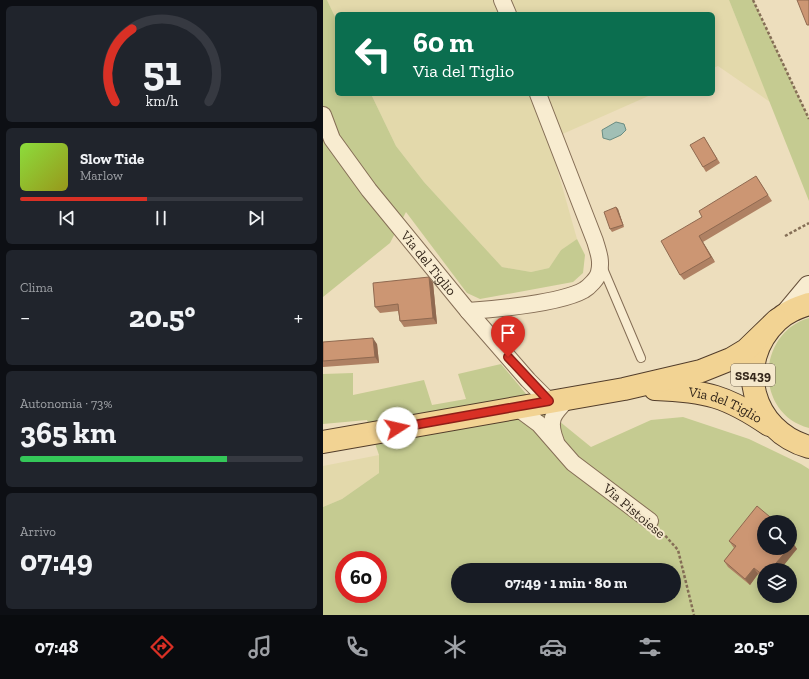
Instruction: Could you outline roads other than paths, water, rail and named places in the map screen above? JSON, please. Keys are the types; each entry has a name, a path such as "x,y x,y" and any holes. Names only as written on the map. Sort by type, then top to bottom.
{"main road":[{"path":"783,315 809,287"},
{"path":"783,315 809,304"},
{"name":"Via del Tiglio","path":"323,442 559,399 624,389 701,371 731,359 746,350 783,315"},
{"name":"SS439","path":"783,315 760,342 755,356 753,378 758,403 763,414 775,429 798,444 809,447"},
{"name":"Via del Tiglio","path":"624,389 680,389 704,393 729,401 751,412 775,429"}],"street":[{"path":"502,0 507,12"},
{"path":"468,311 554,300 584,290 599,273 600,261 595,242 539,96"},
{"name":"Via del Tiglio","path":"323,115 332,139 369,190 468,311 528,380 559,399"},
{"path":"557,445 552,430 553,416 559,399"},
{"name":"Via Pistoiese","path":"516,407 539,424 573,463 650,521"}],"lane":[{"path":"600,261 641,358"}],"water":[{"path":"616,122 624,124 626,130 621,135 610,140 603,138 602,130"}]}
